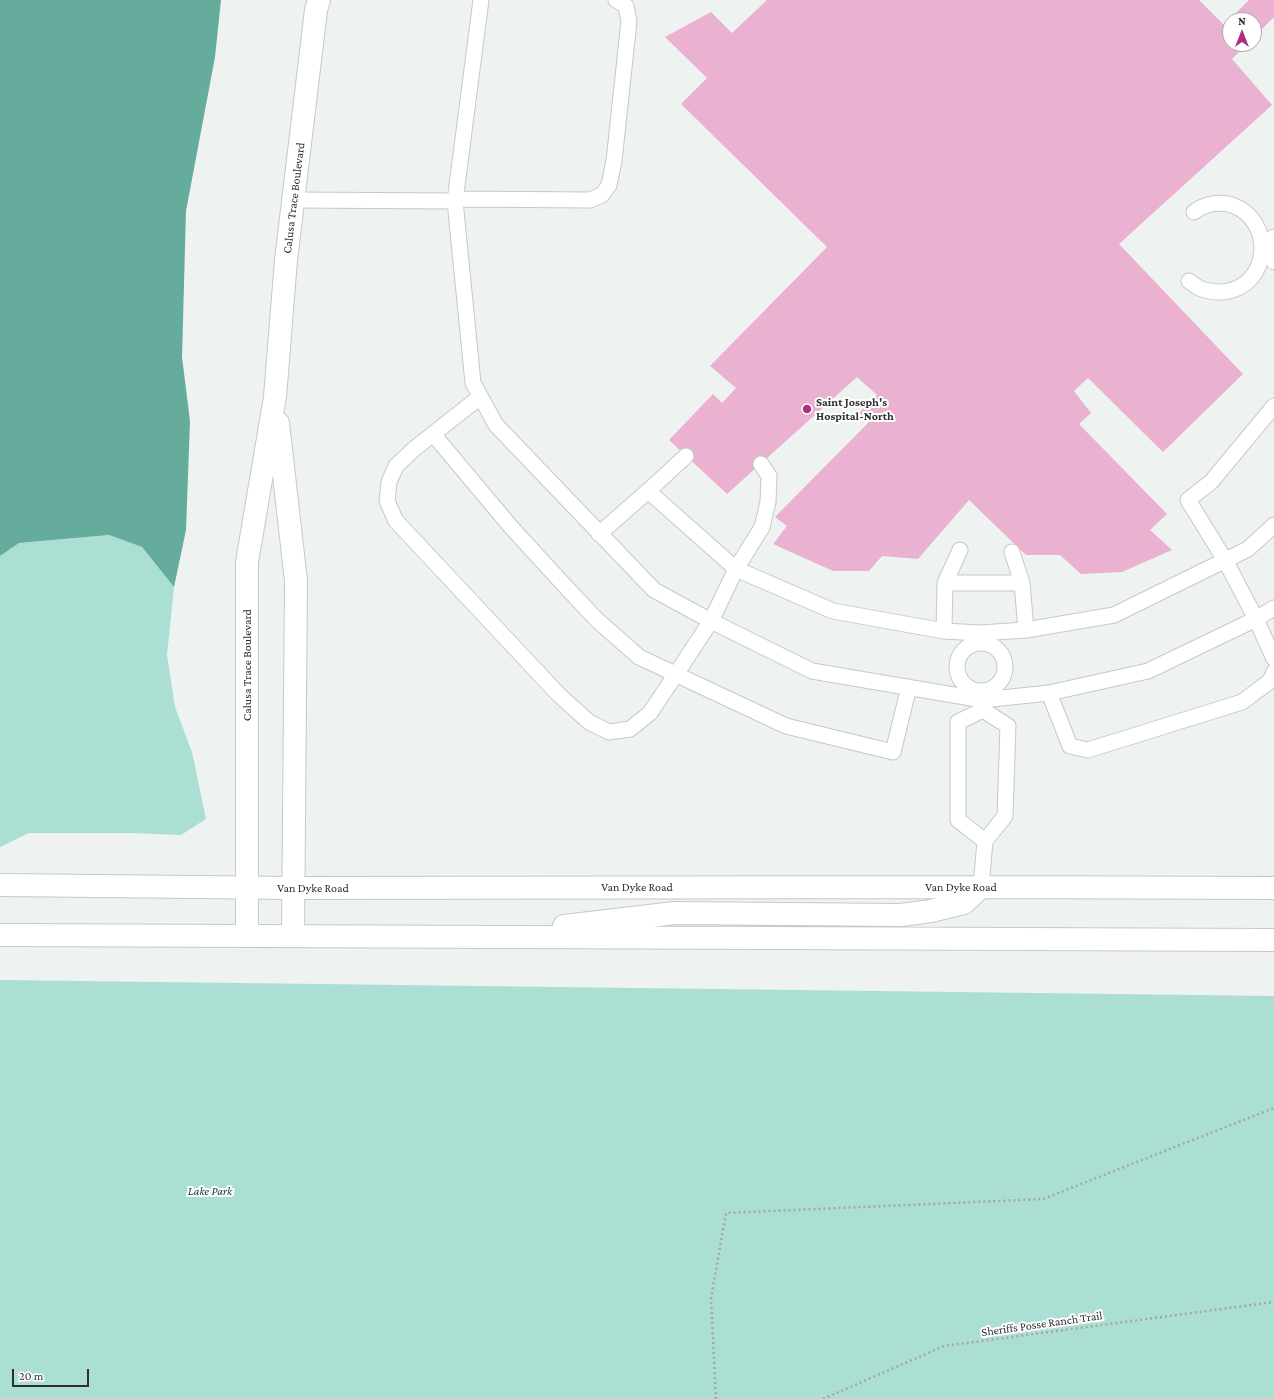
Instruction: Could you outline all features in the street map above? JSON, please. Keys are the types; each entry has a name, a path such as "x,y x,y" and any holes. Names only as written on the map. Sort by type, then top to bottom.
{"main road":[{"name":"Calusa Trace Boulevard","path":"247,936 247,562 275,397 286,260 316,10 319,0"},
{"name":"Calusa Trace Boulevard","path":"275,397 296,581 292,888 293,936"},
{"name":"Van Dyke Road","path":"0,884 292,888 1274,888"},
{"path":"463,937 675,913 901,915 931,911 964,903 981,887"},
{"path":"0,935 1274,940"}],"lane":[{"path":"480,0 456,200 473,383 496,426 654,590 711,621 812,671 983,700 1049,693 1148,671 1256,619 1274,608"},
{"path":"293,200 590,200 602,195 609,185 614,161 629,21 626,6 616,0"},
{"path":"1194,212 1198,208 1212,204 1226,203 1239,208 1250,216 1269,240 1274,262"},
{"path":"1189,281 1202,289 1218,292 1233,290 1247,283 1257,271 1269,240"},
{"path":"480,397 414,449 396,466 389,482 387,501 396,521 559,695 589,722 609,732 630,729 650,714 711,621 736,569 762,527 768,502 769,476 761,464"},
{"path":"1274,406 1211,482 1188,500 1225,560 1256,619 1274,659"},
{"path":"433,434 511,527 597,620 639,657 786,726 894,752 909,687"},
{"path":"600,534 686,456"},
{"path":"648,491 736,569 833,611 980,638 1114,616 1248,549 1274,525"},
{"path":"944,631 945,582 960,550"},
{"path":"1012,552 1022,583 1026,630"},
{"path":"945,582 1022,583"},
{"path":"980,638 964,650 959,656 957,671 964,685 983,700 1008,726 1005,816 984,841 981,887"},
{"path":"980,638 999,650 1004,656 1006,664 1002,680 983,700 958,722 958,820 984,841"},
{"path":"1049,693 1070,746 1088,750 1242,702 1270,681 1274,672"}],"path":[{"path":"716,1399 711,1298 726,1213 1043,1199 1274,1108"},
{"name":"Sheriffs Posse Ranch Trail","path":"823,1399 944,1346 1274,1302"}],"green space":[{"path":"109,535 142,547 174,587 167,655 175,707 192,752 206,819 181,835 131,833 29,833 0,847 0,556 19,543"},
{"name":"Lake Park","path":"0,980 1274,996 1274,1399 0,1399"}],"shaded area":[{"path":"0,0 221,0 215,57 186,211 182,357 190,421 186,530 174,587 142,547 109,535 19,543 0,556"}],"building":[{"path":"767,0 1199,0 1222,23 1222,52 1239,52 1232,59 1272,105 1119,244 1243,374 1163,452 1088,378 1074,391 1091,413 1079,424 1167,514 1150,530 1172,550 1122,572 1081,574 1060,555 1026,555 969,500 918,559 882,556 869,571 833,571 773,544 787,526 775,517 869,422 859,413 877,395 857,377 727,494 669,440 713,394 722,403 736,388 710,366 827,247 681,104 707,78 665,37 711,12 732,33"},
{"path":"1249,0 1274,0 1274,17 1262,29 1262,12 1237,12"}],"place":[{"name":"Saint Joseph's Hospital-North","path":"807,409"}]}
